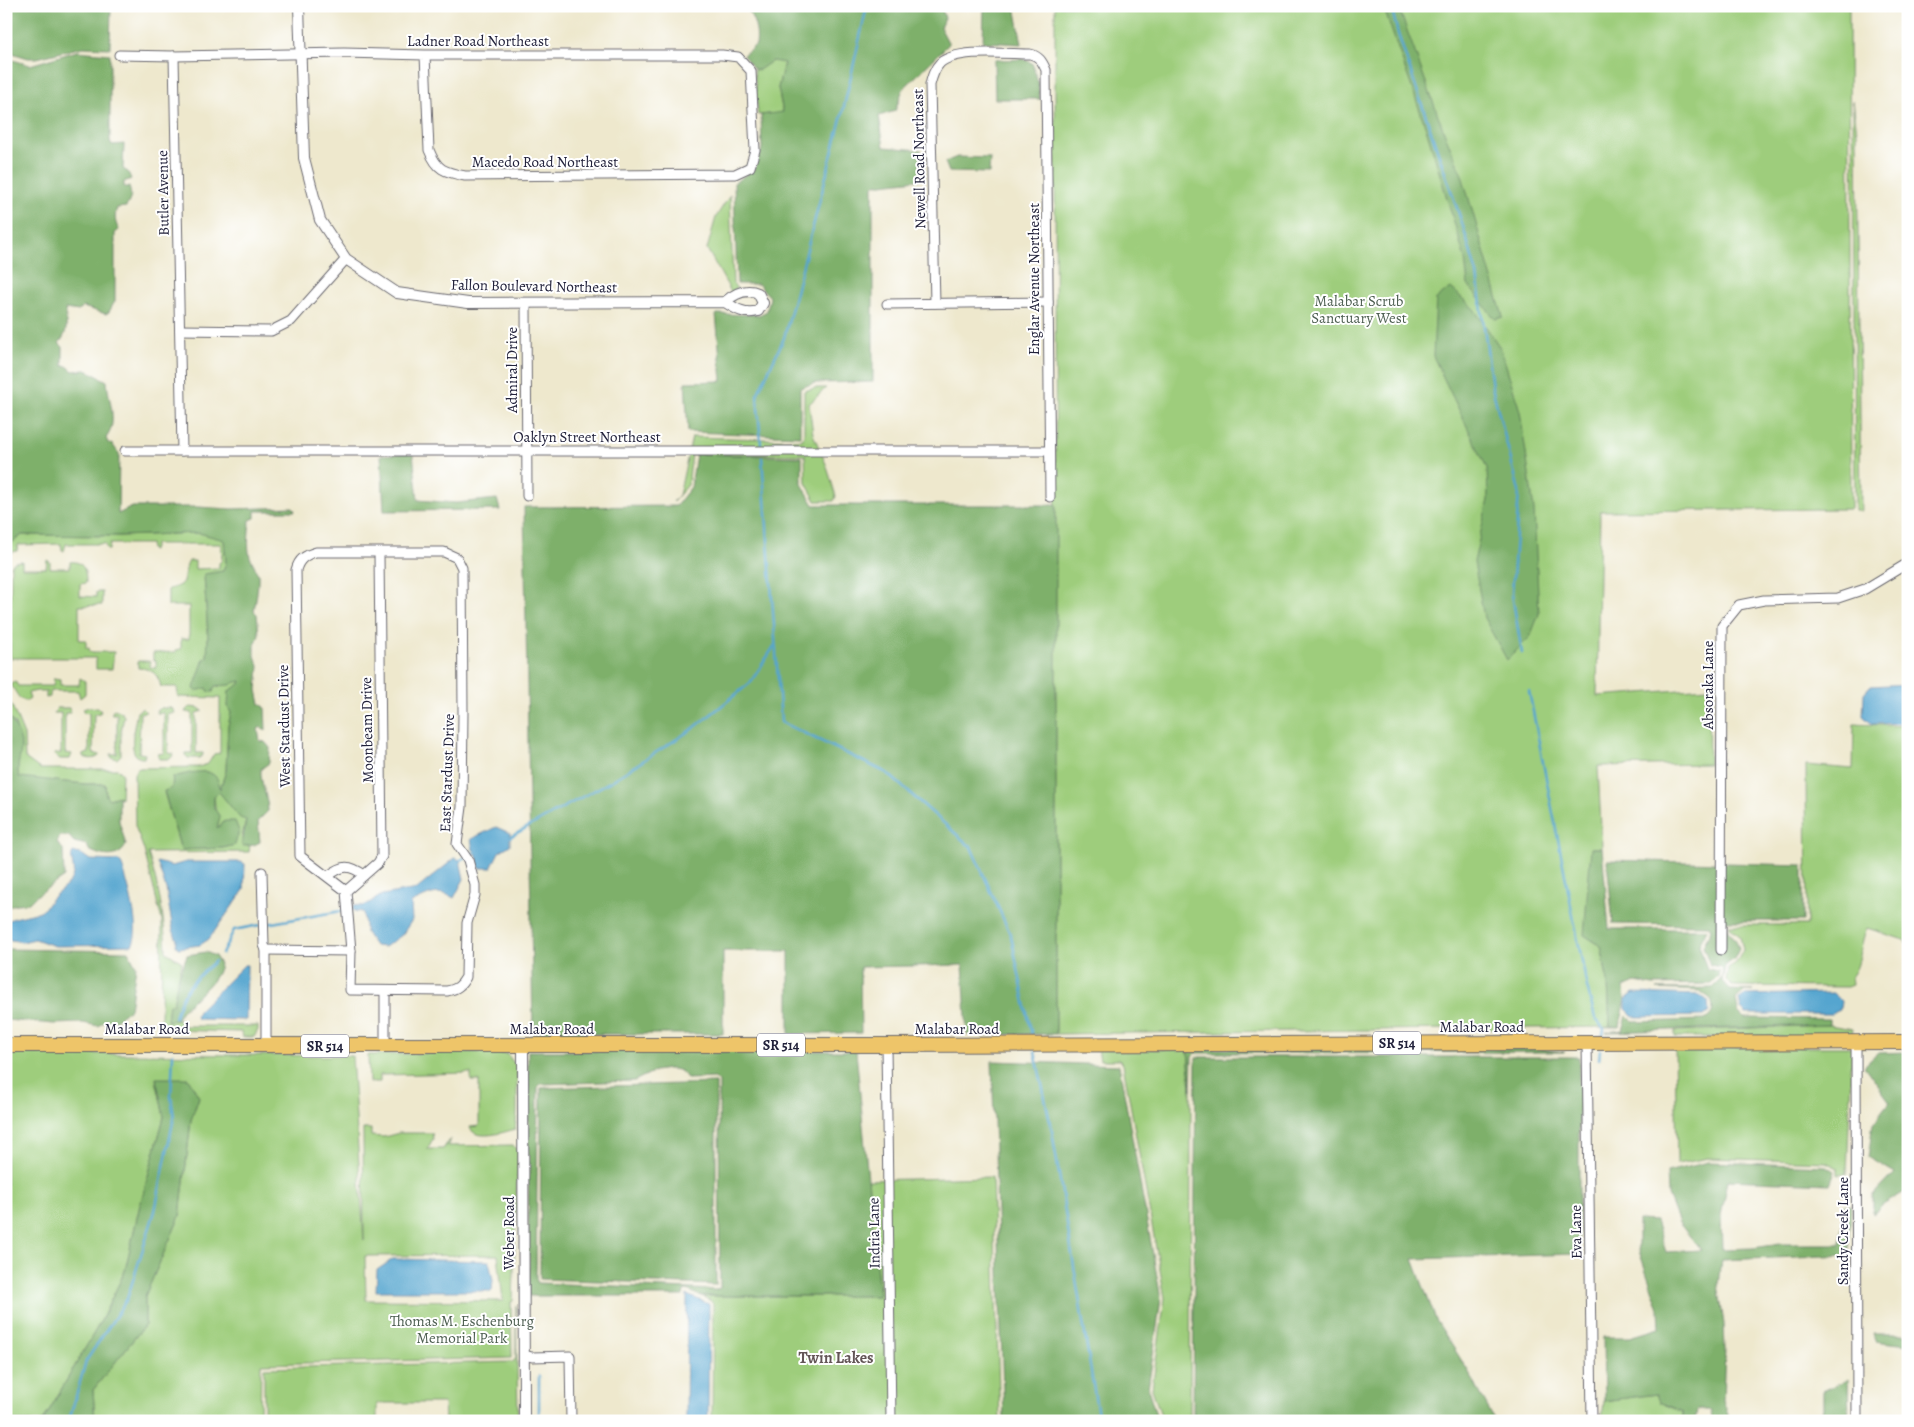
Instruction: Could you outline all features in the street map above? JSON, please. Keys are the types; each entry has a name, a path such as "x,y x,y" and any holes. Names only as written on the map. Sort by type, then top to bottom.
{"main road":[{"name":"Malabar Road","path":"6,1045 886,1046 1908,1042"}],"street":[{"name":"Fallon Boulevard Northeast","path":"299,6 304,158 320,220 346,259 397,293 468,303 725,302"},
{"name":"Newell Road Northeast","path":"935,303 930,85 936,66 946,59 967,54 1030,54 1037,56 1042,61"},
{"name":"Ladner Road Northeast","path":"119,55 722,55 738,57 751,71 755,150"},
{"name":"Macedo Road Northeast","path":"425,55 429,150 439,168 448,173 465,176 735,174 750,167 755,150"},
{"name":"Butler Avenue","path":"174,56 182,451"},
{"name":"Englar Avenue Northeast","path":"1042,61 1046,70 1050,498"},
{"path":"180,330 271,331 292,321 346,259"},
{"path":"888,304 1048,302"},
{"name":"Admiral Drive","path":"526,304 527,496"},
{"name":"Oaklyn Street Northeast","path":"125,451 1049,451"},
{"name":"West Stardust Drive","path":"346,891 300,856 296,570 301,559 308,554 316,552 379,553"},
{"name":"East Stardust Drive","path":"379,553 444,552 457,558 462,568 462,807 458,844 465,856 475,885 475,895 467,923 466,977 462,985 447,991 385,991"},
{"name":"Moonbeam Drive","path":"346,891 382,856 379,553"},
{"name":"Absoraka Lane","path":"1722,950 1722,626 1739,605 1764,600 1838,598 1865,589 1908,563"},
{"path":"328,876 341,866 350,867 364,875"},
{"path":"262,872 264,945 266,950 266,1046"},
{"path":"346,891 351,951 350,990 385,991 384,1046"},
{"path":"266,950 351,951"},
{"name":"Eva Lane","path":"1587,1042 1592,1421"},
{"name":"Sandy Creek Lane","path":"1856,1042 1858,1421"},
{"name":"Weber Road","path":"523,1046 524,1421"},
{"name":"Indria Lane","path":"886,1046 891,1421"},
{"path":"524,1355 570,1356 571,1421"}],"green space":[{"path":"6,6 111,6 110,48 83,47 37,58 28,58 6,51"},
{"path":"746,6 941,6 945,18 940,27 949,44 903,89 895,111 879,116 884,147 921,150 925,179 873,185 873,382 815,383 800,388 800,436 688,432 685,382 722,381 716,314 759,315 767,311 770,297 758,284 737,284 734,183 754,169 762,149 761,115 783,112 778,88 784,63 772,61 759,70 754,69 743,55 756,45 755,25"},
{"path":"984,6 1015,6 1022,44 983,42"},
{"name":"Malabar Scrub Sanctuary West","path":"1055,6 1849,6 1851,509 1600,511 1597,696 1708,688 1709,764 1598,766 1602,848 1592,848 1601,946 1608,983 1610,1027 1056,1034"},
{"path":"1383,6 1398,6 1446,137 1462,175 1503,317 1495,319 1468,285 1465,259 1426,128"},
{"path":"77,51 110,54 110,141 112,145 124,144 123,169 128,172 131,179 124,182 124,187 129,187 131,195 126,207 117,208 115,214 119,230 115,233 115,301 106,314 83,307 79,311 65,309 66,331 59,343 63,347 63,366 67,366 73,371 86,370 107,381 112,411 112,425 106,438 108,443 113,445 119,454 118,514 132,507 231,509 293,507 295,511 255,511 255,518 250,520 249,553 258,573 254,611 257,614 259,635 255,645 255,656 259,666 257,690 260,704 265,707 266,730 260,727 258,730 260,741 265,742 270,748 269,763 261,769 268,811 258,821 260,842 254,845 242,846 246,820 240,818 219,792 214,796 214,808 220,817 217,828 225,821 235,821 239,831 235,845 223,848 181,850 164,791 172,788 173,777 196,772 209,773 214,776 218,781 220,789 226,771 228,726 231,713 228,706 229,691 240,684 241,681 231,685 215,686 213,692 209,692 207,688 196,691 194,688 204,659 207,658 208,637 204,574 223,571 226,563 224,540 199,533 120,536 22,535 6,547 6,58 30,65"},
{"path":"1023,59 1032,63 1038,82 1040,99 995,99 994,60"},
{"path":"772,61 784,62 778,88 783,113 758,115 754,69 759,69"},
{"path":"1853,100 1857,133 1861,511 1855,511"},
{"path":"957,157 990,158 989,173 949,172 945,162"},
{"path":"730,195 733,284 737,288 731,292 707,249 716,217"},
{"path":"1451,288 1474,309 1501,349 1520,411 1534,510 1539,614 1530,637 1507,660 1484,618 1474,562 1488,500 1487,468 1433,356 1436,299"},
{"path":"826,388 809,404 813,434 826,464 836,496 834,501 816,501 806,483 805,455 692,454 688,485 673,502 679,495 692,437 802,440 804,436 804,391"},
{"path":"413,453 418,500 456,503 497,499 500,510 384,511 381,455"},
{"path":"696,454 802,457 802,484 814,505 1056,505 1056,1034 967,1035 963,965 860,967 861,1033 789,1034 789,951 723,951 723,1034 533,1034 524,507 676,506 691,487"},
{"path":"199,533 224,539 226,563 223,571 204,575 208,637 207,659 204,659 198,682 195,685 212,687 241,680 228,706 231,713 228,726 226,771 219,792 246,820 242,836 242,846 250,845 249,852 148,853 160,902 166,952 182,962 173,1005 169,1004 167,1021 180,1020 180,1026 258,1026 254,1037 242,1037 241,1032 171,1030 163,1024 161,1020 162,921 144,850 135,826 134,774 137,768 198,767 208,764 214,754 220,753 220,698 178,697 177,687 161,687 154,673 147,669 138,668 138,661 150,661 150,667 156,668 153,653 176,652 176,650 181,649 181,639 189,639 189,606 168,606 168,589 183,582 189,561 195,561 195,569 219,568 219,563 222,560 221,544 155,544 153,551 150,544 110,544 109,550 107,550 105,544 66,544 64,551 61,544 18,545 17,551 12,552 6,558 6,547 22,535 120,536","holes":["208,772 214,795 217,829 235,845 223,848 181,850 164,792 172,788 173,777"]},
{"path":"47,560 50,562 50,568 70,568 70,562 81,565 85,571 86,583 80,584 80,596 96,597 96,592 102,592 102,605 79,606 79,640 86,640 86,648 89,648 90,652 114,652 112,669 96,669 96,658 10,658 11,565 22,561 22,568 46,568"},
{"path":"54,678 60,679 60,685 79,685 80,678 85,681 85,694 80,698 78,691 50,691 50,697 46,698 46,691 37,691 28,693 30,699 27,701 20,699 11,685 15,681 18,686 53,686"},
{"path":"6,697 12,706 24,735 25,758 40,769 118,769 122,773 121,799 119,796 109,799 106,796 105,784 19,778 17,767 21,747 15,724 9,719 6,711"},
{"path":"89,707 98,708 101,711 94,714 93,753 100,755 91,759 82,755 89,753 89,713 83,712 83,709"},
{"path":"190,707 199,708 203,711 196,713 196,753 203,753 199,758 188,758 185,755 185,753 192,753 192,713 185,712"},
{"path":"57,708 69,708 71,713 65,713 65,753 72,754 70,759 60,759 54,755 61,753 61,713 54,713"},
{"path":"142,708 146,712 140,713 139,753 145,754 144,758 138,757 133,747 133,732 137,712"},
{"path":"172,708 175,713 168,713 168,753 174,754 170,759 159,759 157,754 164,753 164,713 157,713 157,710"},
{"path":"114,709 120,711 124,716 121,732 121,755 117,759 111,757 111,754 117,754 117,714 111,714"},
{"path":"6,711 18,732 21,742 19,777 85,784 105,784 106,796 109,799 119,796 119,821 126,845 119,853 110,856 89,850 87,845 74,842 69,836 60,836 57,843 63,849 64,877 29,903 16,904 6,908"},
{"path":"1854,724 1908,726 1908,945 1904,940 1867,928 1859,960 1851,977 1852,985 1847,987 1732,986 1726,980 1728,968 1736,963 1743,950 1740,936 1729,925 1807,925 1806,765 1853,769"},
{"path":"1591,848 1602,848 1609,929 1707,929 1699,945 1707,969 1719,971 1718,977 1711,984 1653,985 1635,982 1624,987 1625,1002 1620,1027 1610,1027 1608,983 1601,946 1584,935"},
{"path":"1607,860 1803,865 1803,921 1727,921 1726,927 1735,939 1739,949 1734,959 1725,966 1722,981 1730,990 1753,991 1745,991 1736,999 1738,1012 1744,1018 1829,1019 1829,1025 1606,1032 1623,1030 1627,1016 1634,1022 1705,1020 1712,1013 1713,1006 1711,999 1700,991 1656,989 1712,988 1721,979 1723,970 1721,967 1710,965 1703,946 1711,930 1709,925 1613,924"},
{"path":"6,949 128,951 136,966 130,1009 116,1020 105,1021 98,1026 83,1023 54,1024 6,1020"},
{"path":"206,952 215,956 220,964 217,973 206,988 185,1008 177,1020 167,1021 169,1004 173,1004 177,982 187,955"},
{"path":"1829,1025 1853,1029 1852,1037 1675,1037 1675,1031"},
{"path":"1675,1047 1852,1047 1847,1174 1838,1175 1838,1168 1826,1162 1708,1158 1677,1164"},
{"path":"1534,1048 1565,1052 1196,1053 1192,1057 1191,1090 1188,1049"},
{"path":"1098,1049 1188,1049 1191,1090 1190,1421 1163,1421 1152,1389 1165,1298 1123,1064 1119,1060 1100,1060"},
{"path":"528,1051 856,1051 879,1296 701,1296 687,1290 684,1291 683,1296 529,1296","holes":["668,1069 682,1072 687,1079 715,1078 719,1082 720,1288 716,1290 538,1283 536,1279 538,1086 541,1084 634,1081 655,1071"]},
{"path":"474,1052 507,1054 517,1067 517,1114 515,1129 490,1135 473,1132 470,1127 479,1126 479,1081 471,1081 471,1073 380,1075 380,1082 369,1082 368,1055"},
{"path":"1908,1052 1908,1190 1883,1205 1873,1214 1873,1196 1895,1173 1868,1157 1873,1124 1890,1102 1864,1066 1878,1053"},
{"name":"Thomas M. Eschenburg Memorial Park","path":"9,1053 352,1056 364,1241 363,1129 371,1129 371,1136 384,1137 399,1133 432,1133 433,1139 427,1149 443,1149 450,1139 448,1146 513,1145 518,1151 513,1301 511,1302 512,1358 261,1364 260,1421 95,1421 93,1390 145,1325 145,1296 180,1216 191,1120 199,1097 156,1079 164,1117 139,1209 125,1271 101,1321 43,1421 6,1421 6,1065","holes":["498,1255 503,1301 366,1300 365,1256"]},
{"path":"1196,1057 1579,1057 1579,1254 1413,1259 1436,1320 1467,1369 1495,1421 1193,1421"},
{"path":"992,1061 1119,1065 1161,1299 1148,1389 1158,1421 1004,1421"},
{"path":"156,1078 188,1078 199,1097 191,1120 180,1216 145,1296 145,1325 93,1390 95,1421 43,1421 101,1321 125,1271 139,1209 164,1117"},
{"path":"716,1083 716,1285 540,1279 541,1088"},
{"path":"1708,1162 1826,1166 1835,1171 1830,1184 1728,1180 1721,1216 1722,1249 1753,1248 1780,1244 1840,1244 1844,1205 1851,1205 1849,1255 1721,1260 1718,1284 1724,1324 1723,1400 1729,1418 1819,1420 1823,1408 1823,1391 1848,1379 1849,1421 1712,1421 1711,1410 1697,1410 1695,1421 1683,1421 1683,1412 1659,1402 1656,1394 1604,1401 1603,1337 1630,1337 1660,1328 1659,1309 1638,1248 1638,1220 1656,1221 1666,1252 1701,1250 1679,1223 1668,1195 1667,1172"},
{"path":"992,1177 1000,1421 712,1421 713,1304 702,1296 879,1296 868,1180"},
{"path":"516,1305 518,1421 445,1421 444,1403 377,1403 377,1421 264,1421 264,1368 513,1362 516,1358"},
{"path":"1873,1334 1908,1334 1908,1345 1875,1341"},
{"path":"1657,1394 1659,1402 1683,1412 1683,1421 1602,1421 1604,1401"}],"water":[{"path":"1908,684 1908,723 1872,724 1863,716 1864,693 1870,686"},
{"path":"496,827 510,833 510,845 499,852 491,868 479,868 471,839"},
{"path":"73,852 83,855 90,860 119,861 122,865 135,918 135,938 132,945 55,946 35,939 22,942 6,939 6,921 42,910 70,882 73,871"},
{"path":"455,858 460,860 464,879 454,898 437,893 411,903 412,920 402,935 385,947 375,946 366,933 363,912 354,911 353,905 364,906 382,895 417,889"},
{"path":"157,862 172,866 186,862 241,862 245,864 244,890 209,939 200,945 178,948 176,945 177,940 173,930 166,889"},
{"path":"244,965 247,965 246,1020 197,1019 198,1011"},
{"path":"1634,993 1700,995 1708,1001 1709,1012 1704,1016 1634,1017 1626,1009 1626,999"},
{"path":"1833,993 1841,1001 1840,1010 1831,1014 1746,1014 1741,1009 1739,1000 1746,995"},
{"path":"393,1259 489,1261 493,1280 492,1291 376,1291 377,1270"},
{"path":"687,1295 709,1304 708,1421 686,1421"}],"waterway":[{"path":"761,444 757,395 784,338 843,111 867,6"},
{"path":"1391,6 1398,34 1462,223 1477,274 1492,387 1519,491 1512,594 1522,653"},
{"path":"762,458 781,722 887,773 971,847 1011,936 1032,1036"},
{"path":"510,837 613,780 694,728 750,683 775,645"},
{"path":"1529,691 1587,987 1595,1018 1604,1029 1603,1034"},
{"path":"460,860 476,852"},
{"path":"266,924 353,909"},
{"path":"222,954 234,930 260,925"},
{"path":"175,1018 185,992 215,961"},
{"path":"1599,1059 1600,1050"},
{"path":"1035,1052 1052,1131 1099,1421"},
{"path":"71,1421 70,1417 86,1361 127,1299 155,1211 174,1117 171,1097 173,1054"},
{"path":"539,1376 539,1421"}],"district":[{"name":"Twin Lakes","path":"836,1358"}]}
